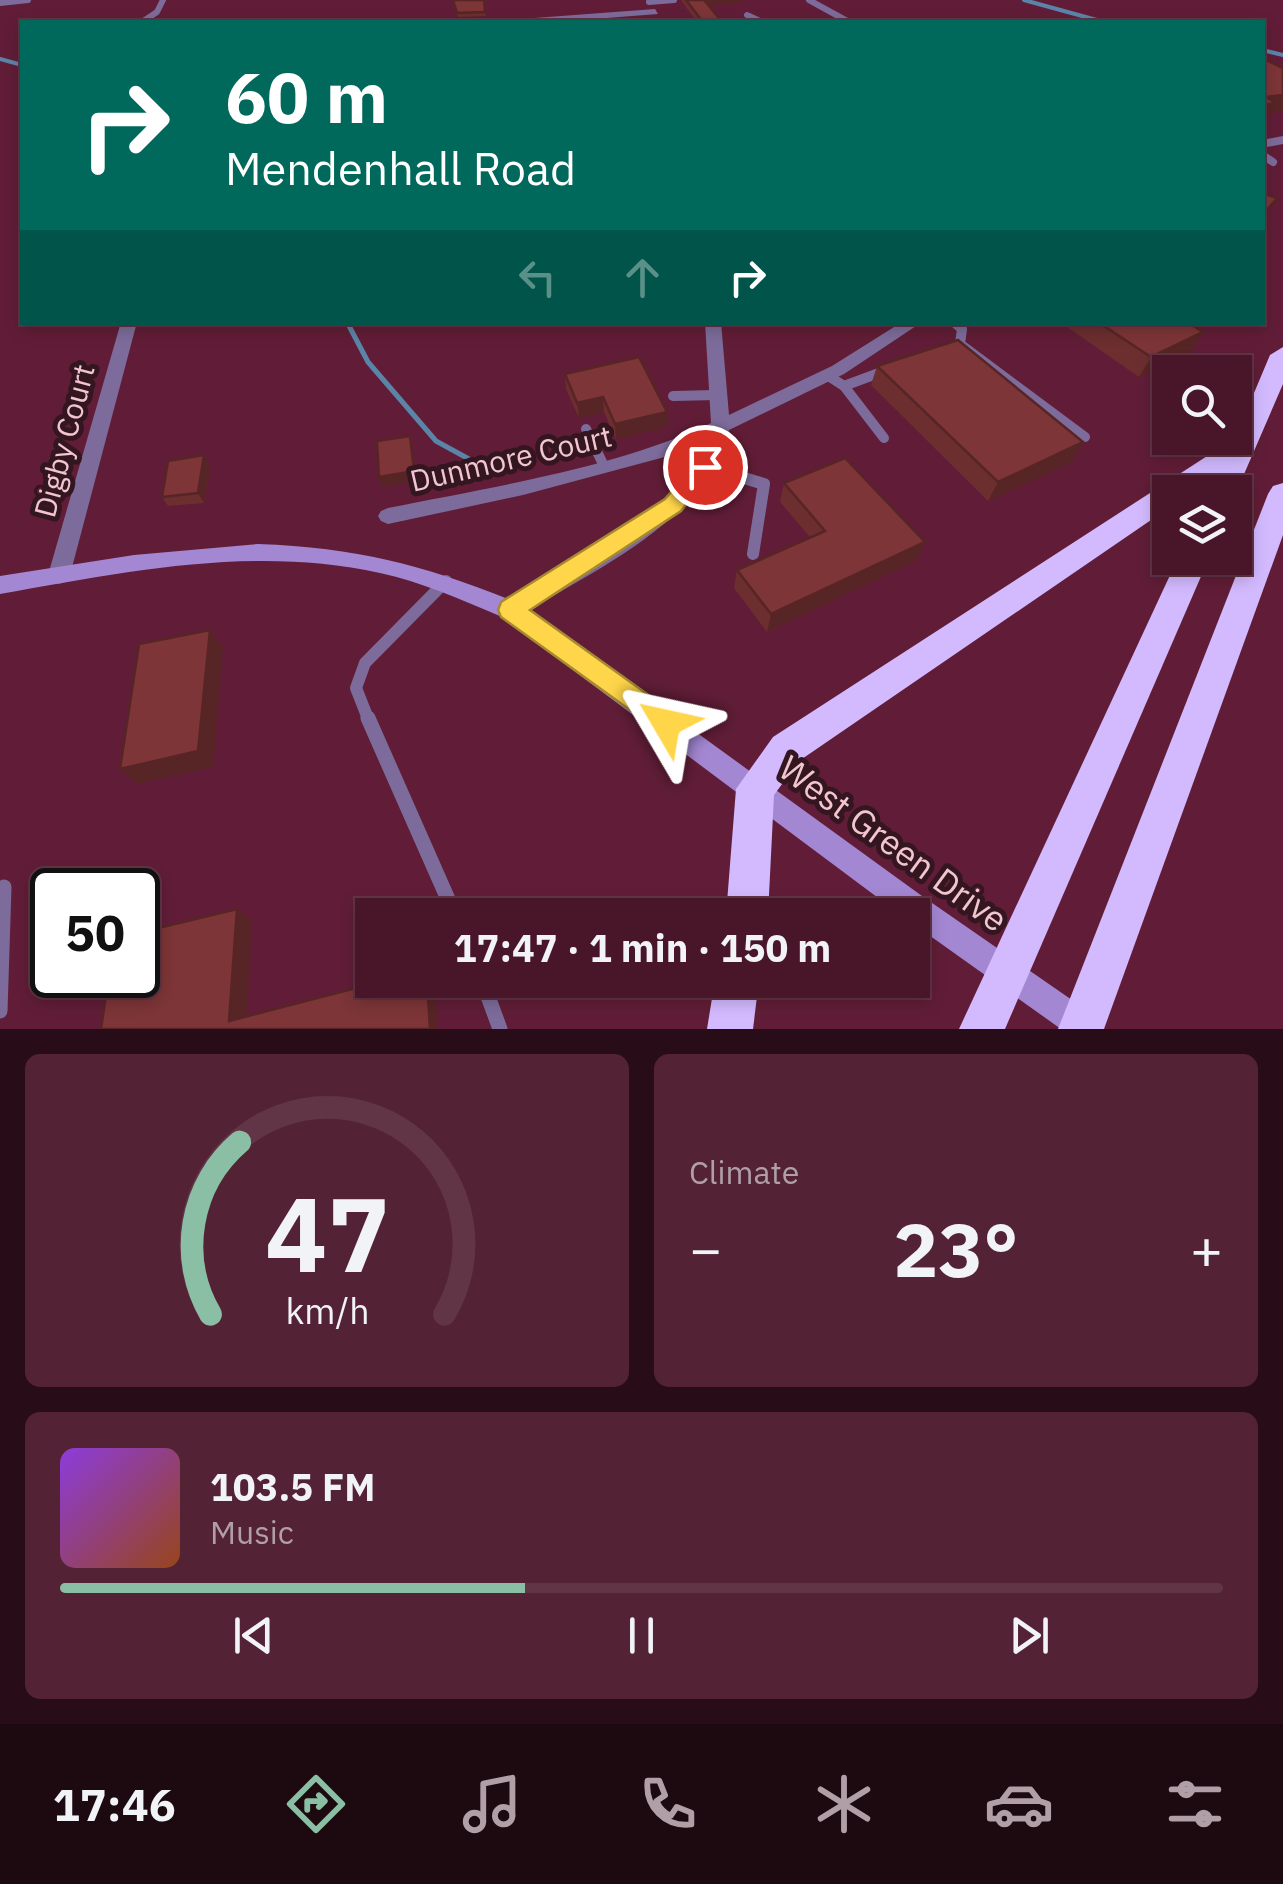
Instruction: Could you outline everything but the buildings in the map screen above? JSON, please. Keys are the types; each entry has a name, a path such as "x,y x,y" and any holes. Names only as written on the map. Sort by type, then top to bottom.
{"highway":[{"path":"1252,424 1283,354"},
{"path":"747,898 756,789 786,748 1225,455"},
{"path":"1084,1029 1283,494"},
{"path":"982,1029 1184,575"},
{"path":"730,1029 735,998"}],"main road":[{"name":"West Green Drive","path":"0,585 224,551 341,556 393,564 446,582 510,610 1084,1029"}],"street":[{"path":"590,20 653,9"},
{"name":"Digby Court","path":"60,575 127,325"},
{"path":"510,610 673,505 705,467 720,428 713,325"},
{"name":"Dunmore Court","path":"388,516 680,446 835,381 910,325"}],"lane":[{"path":"0,3 28,0"},
{"path":"145,20 157,12 163,0"},
{"path":"653,9 674,0"},
{"path":"813,2 830,0"},
{"path":"813,2 844,20"},
{"path":"747,15 758,20"},
{"path":"1265,156 1273,162"},
{"path":"957,325 962,329 960,344"},
{"path":"943,350 960,344"},
{"path":"960,344 1084,437"},
{"path":"884,438 835,381 894,368"},
{"path":"673,396 716,395"},
{"path":"586,429 604,466"},
{"path":"705,467 764,484 752,554"},
{"path":"446,582 365,662 356,688 385,764 447,898"},
{"path":"0,1011 4,887"},
{"path":"489,998 500,1029"}],"waterway":[{"path":"1024,0 1097,20"},
{"path":"1265,51 1283,55"},
{"path":"0,59 20,64"},
{"path":"349,325 368,362 436,441 489,470"}],"route":[{"path":"666,723 510,610 673,505 705,467"}]}
